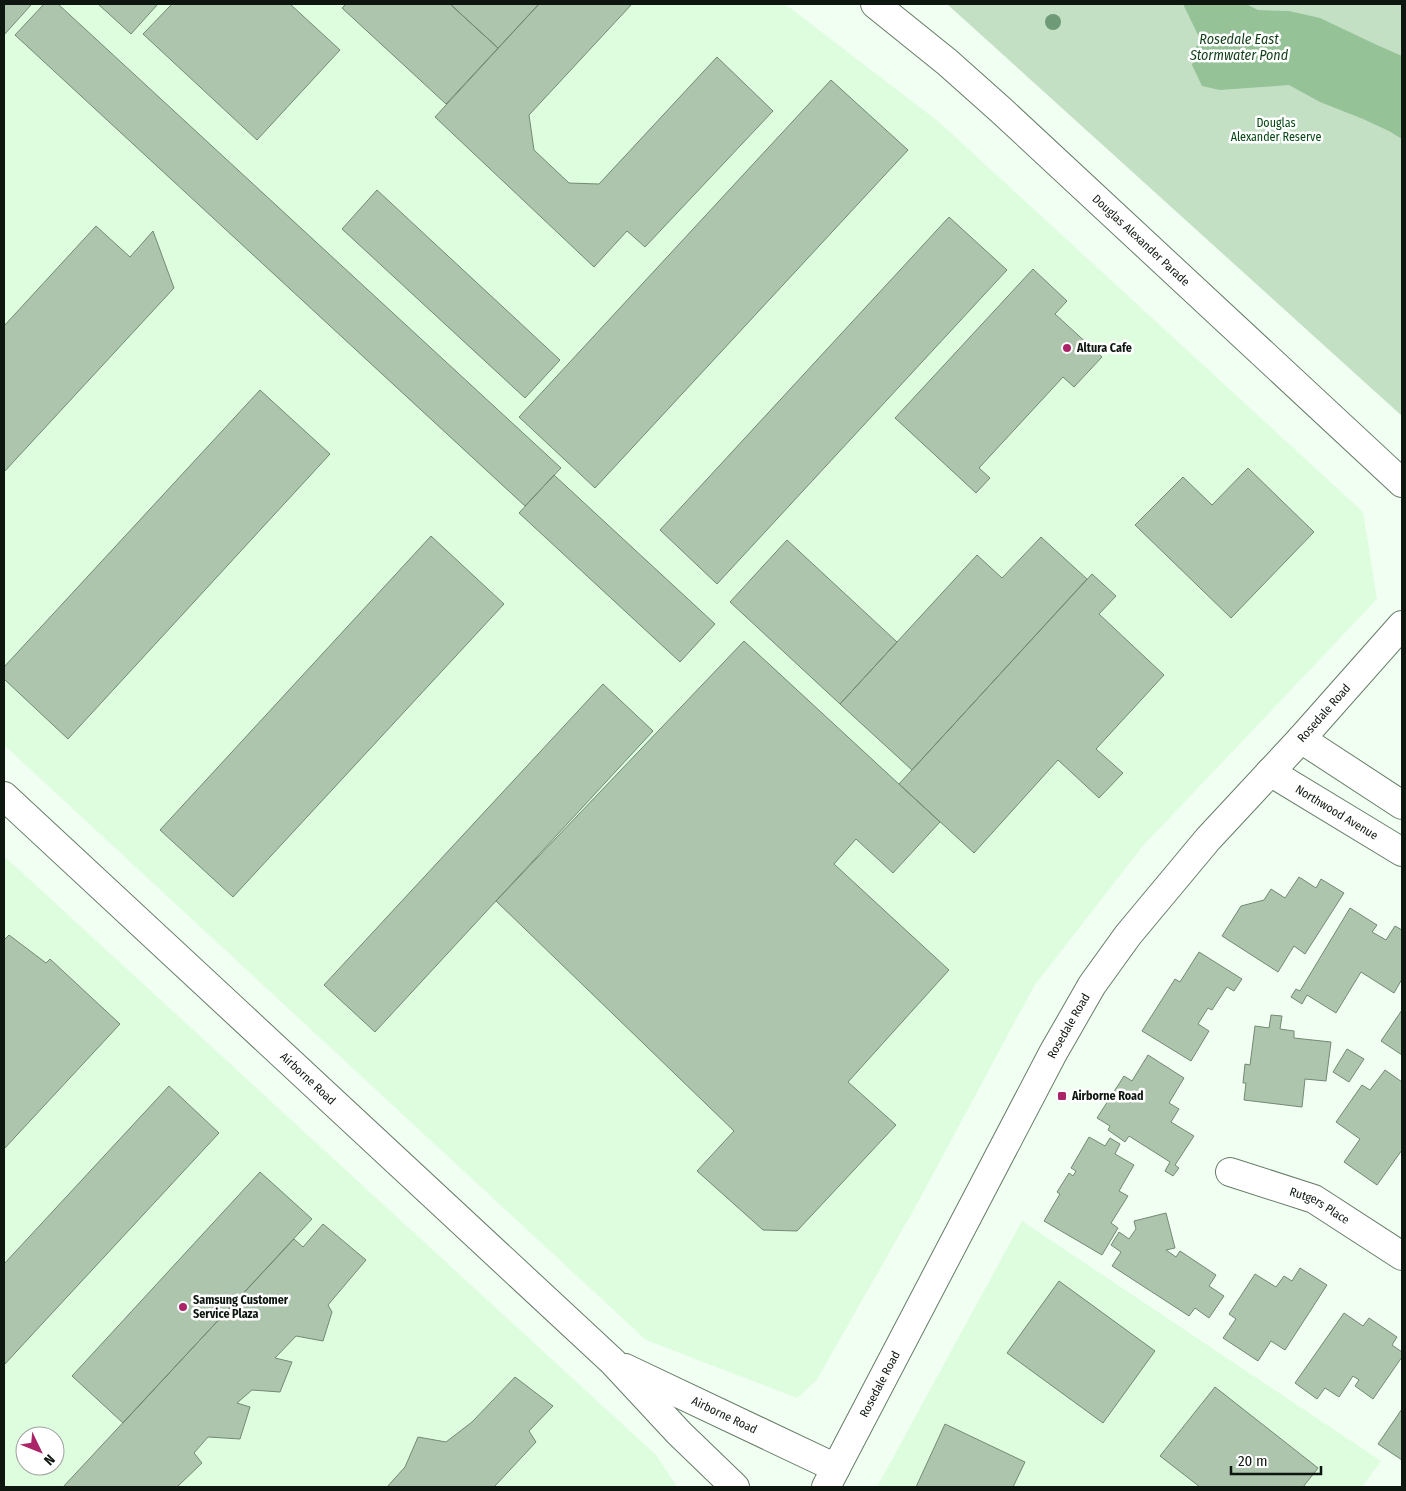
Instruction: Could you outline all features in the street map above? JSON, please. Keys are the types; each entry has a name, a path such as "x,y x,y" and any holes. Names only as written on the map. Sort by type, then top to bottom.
{"street":[{"name":"Douglas Alexander Parade","path":"875,4 947,62 1002,111 1402,483"},
{"name":"Rosedale Road","path":"831,1477 1053,1053 1092,985 1128,935 1202,846 1301,739 1402,625"},
{"path":"1301,739 1402,805"},
{"name":"Northwood Avenue","path":"1270,772 1402,852"},
{"name":"Airborne Road","path":"4,796 613,1362 679,1433 735,1487"},
{"name":"Rutgers Place","path":"1230,1172 1314,1198 1402,1256"},
{"name":"Airborne Road","path":"613,1362 831,1477"}],"shaded area":[{"path":"4,4 785,4 939,122 1363,512 1377,599 1142,847 1034,986 918,1202 816,1381 797,1398 646,1340 4,745"},
{"path":"4,856 656,1455 677,1487 4,1487"},
{"path":"1022,1221 1381,1461 1362,1487 877,1487"}],"green space":[{"name":"Douglas Alexander Reserve","path":"947,4 1402,4 1402,416"}],"water":[{"name":"Rosedale East Stormwater Pond","path":"1183,4 1246,4 1258,10 1289,11 1320,18 1402,56 1402,139 1363,119 1320,102 1289,85 1220,90 1202,86 1192,65 1199,37"}],"building":[{"path":"4,4 31,5 4,35"},
{"path":"44,4 58,4 561,468 525,506 15,35"},
{"path":"98,4 158,4 131,34"},
{"path":"172,4 290,4 340,50 257,140 143,34"},
{"path":"346,4 450,4 498,48 446,104 342,8"},
{"path":"450,4 539,4 498,48"},
{"path":"539,4 632,4 529,115 534,150 569,183 599,184 717,57 773,111 645,247 627,231 594,267 435,117"},
{"path":"831,80 908,150 595,488 519,417"},
{"path":"377,190 560,360 525,398 342,229"},
{"path":"949,217 1007,270 717,584 660,530"},
{"path":"96,226 130,257 153,231 174,288 4,472 4,326"},
{"path":"1033,269 1067,301 1055,314 1102,357 1074,387 1063,377 979,468 990,478 976,493 895,418"},
{"path":"260,390 330,454 68,739 4,679 4,667"},
{"path":"1248,468 1314,532 1231,618 1135,525 1183,477 1212,505"},
{"path":"554,475 715,624 680,662 519,513"},
{"path":"431,536 504,604 233,897 160,830"},
{"path":"1041,537 1087,579 912,770 840,704 977,555 1002,578"},
{"path":"787,540 897,642 840,704 730,602"},
{"path":"1092,574 1116,596 1099,614 1164,675 1096,749 1123,773 1099,798 1058,760 974,853 899,784"},
{"path":"744,641 940,822 893,873 856,839 834,864 949,970 848,1082 896,1125 797,1231 763,1230 697,1171 734,1131 496,901"},
{"path":"603,684 653,731 375,1032 324,985"},
{"path":"1299,877 1316,888 1321,879 1344,893 1305,954 1294,946 1278,972 1222,936 1241,906 1264,900 1271,889 1285,898"},
{"path":"1350,908 1377,925 1372,932 1386,940 1395,926 1402,930 1402,979 1394,993 1361,972 1336,1013 1307,995 1302,1004 1291,997 1296,989 1300,991"},
{"path":"9,935 46,963 50,959 120,1024 4,1149 4,940"},
{"path":"1199,952 1242,979 1234,991 1227,987 1212,1010 1208,1008 1198,1024 1209,1031 1191,1061 1142,1031 1175,979 1180,982"},
{"path":"1402,1010 1402,1055 1381,1041"},
{"path":"1271,1015 1282,1016 1280,1029 1294,1031 1294,1038 1331,1042 1326,1081 1305,1079 1302,1107 1244,1100 1246,1083 1243,1083 1245,1064 1250,1065 1255,1026 1269,1028"},
{"path":"1347,1049 1364,1059 1349,1082 1333,1072"},
{"path":"1148,1055 1184,1078 1169,1103 1179,1109 1171,1122 1194,1136 1175,1165 1179,1168 1173,1176 1165,1171 1170,1162 1129,1136 1125,1142 1108,1130 1110,1126 1097,1118 1124,1076 1132,1081"},
{"path":"1385,1070 1402,1082 1402,1150 1377,1185 1344,1162 1360,1139 1336,1122 1362,1085 1370,1090"},
{"path":"169,1086 219,1133 4,1365 4,1264"},
{"path":"1089,1137 1105,1146 1110,1138 1120,1144 1115,1154 1134,1165 1119,1191 1128,1196 1111,1223 1118,1228 1102,1255 1044,1221 1060,1194 1057,1192 1069,1173 1073,1176 1076,1171 1071,1168"},
{"name":"Samsung Customer Service Plaza","path":"260,1172 312,1219 123,1423 72,1376"},
{"path":"1166,1213 1175,1248 1166,1250 1176,1257 1180,1251 1216,1275 1209,1286 1224,1296 1209,1318 1195,1308 1189,1316 1112,1266 1121,1252 1111,1245 1119,1232 1129,1239 1136,1229 1134,1221"},
{"path":"323,1224 366,1260 328,1305 332,1312 323,1341 296,1336 275,1358 292,1362 280,1392 252,1390 237,1403 250,1407 240,1439 208,1437 194,1453 202,1463 177,1487 63,1487 294,1239 303,1247"},
{"path":"1300,1268 1327,1285 1285,1350 1271,1341 1258,1361 1223,1338 1236,1319 1229,1314 1255,1274 1276,1287 1284,1276 1292,1281"},
{"path":"1059,1281 1155,1351 1103,1423 1007,1353"},
{"path":"1344,1313 1363,1326 1369,1318 1397,1337 1392,1345 1402,1352 1402,1357 1373,1399 1355,1386 1359,1380 1353,1376 1339,1397 1325,1388 1317,1399 1295,1383"},
{"path":"515,1377 553,1406 529,1431 536,1442 494,1487 387,1487 405,1467 418,1437 446,1442 472,1422"},
{"path":"1215,1387 1318,1468 1303,1487 1200,1487 1160,1456"},
{"path":"1402,1409 1402,1460 1378,1444"},
{"path":"945,1424 1025,1462 1013,1487 916,1487"}],"place":[{"name":"Altura Cafe","path":"1067,348"},
{"name":"Airborne Road","path":"1062,1096"},
{"name":"Samsung Customer Service Plaza","path":"183,1307"}]}
